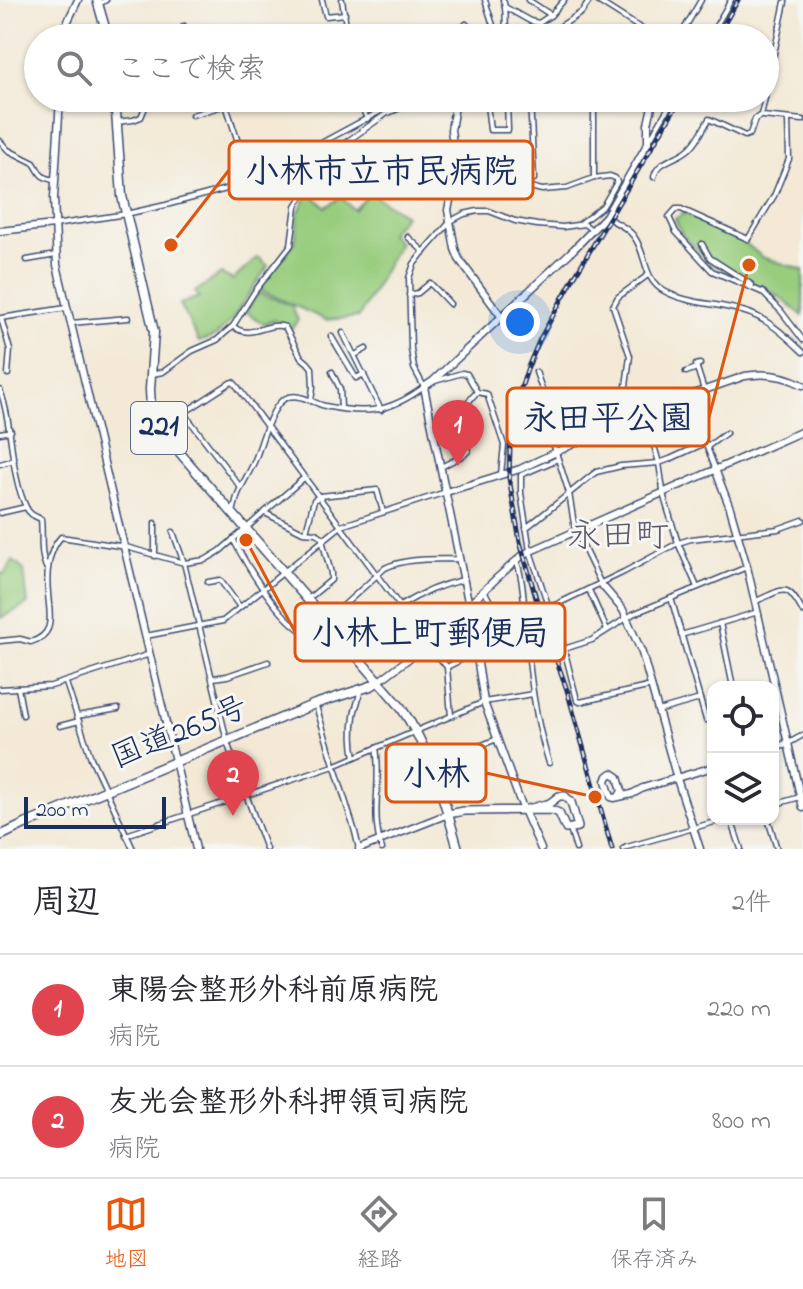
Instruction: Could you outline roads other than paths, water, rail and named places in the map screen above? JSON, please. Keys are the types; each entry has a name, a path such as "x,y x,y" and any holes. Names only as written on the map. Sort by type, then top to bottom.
{"highway":[{"path":"101,1 105,24"},
{"name":"221","path":"116,112 122,196 154,332 151,409 159,429 400,706 417,731 432,765 458,849"},
{"name":"国道265号","path":"0,836 315,704 379,681"}],"main road":[{"path":"448,814 464,811 556,811 564,828 570,830 578,827 571,802 565,796 524,810"}],"street":[{"path":"66,24 78,0"},
{"path":"322,0 326,16 345,14"},
{"path":"342,0 346,24"},
{"path":"485,0 493,24"},
{"path":"505,4 511,0"},
{"path":"528,0 551,15"},
{"path":"505,4 530,21 539,23 551,15 562,0"},
{"path":"564,24 582,12 590,0"},
{"path":"596,0 634,24"},
{"path":"687,24 701,0"},
{"path":"717,24 731,0"},
{"path":"779,30 785,2"},
{"path":"505,4 506,24"},
{"path":"59,112 54,225 56,255 66,308 126,547 196,849"},
{"path":"117,122 141,117 143,112"},
{"path":"192,115 202,112"},
{"path":"228,112 251,182"},
{"path":"364,112 367,119"},
{"path":"0,231 126,214 225,191 251,182 380,112"},
{"path":"152,374 163,372 192,351 217,340 233,326 255,291 291,245 296,206 323,164 345,142 390,112"},
{"path":"454,112 451,130 454,181 448,210 455,249 501,316"},
{"path":"488,112 490,130 508,130 507,112"},
{"path":"532,112 534,179"},
{"path":"594,112 594,178"},
{"path":"648,143 651,112"},
{"path":"232,513 262,437 282,400 291,396 323,406 381,410 409,399 433,381 606,216 666,112"},
{"path":"654,177 662,163 694,145 709,119 745,136 750,134 755,119 761,115 803,120"},
{"path":"764,293 712,271 676,232 669,217 676,209 681,209 748,239 774,196 789,159 788,119"},
{"path":"0,141 8,150 34,163 41,176 55,181"},
{"path":"450,199 485,179 542,190 567,188 594,178 615,178 617,182 603,206 580,225"},
{"path":"541,849 484,702 469,606 441,467 424,387 414,368 409,278 414,264 451,221 471,211 489,211 537,225 587,225 592,230"},
{"path":"606,216 633,235 648,275 662,290 682,298 744,311 781,332 803,352"},
{"path":"408,237 424,252"},
{"path":"702,244 710,258 764,293 803,340"},
{"path":"27,260 56,255"},
{"path":"630,416 624,401 630,356 613,306 618,297 648,275"},
{"path":"409,295 418,293 430,283 450,304"},
{"path":"8,374 10,350 1,318 66,308"},
{"path":"70,323 128,318"},
{"path":"233,326 241,332 250,333 276,325 285,327 301,357 312,368 311,401"},
{"path":"343,333 381,410"},
{"path":"331,336 356,378 364,374"},
{"path":"355,355 366,349"},
{"path":"450,365 457,374"},
{"path":"686,372 699,366 704,390"},
{"path":"332,372 340,389 341,408"},
{"path":"536,372 549,409 563,405 569,415"},
{"path":"652,686 578,701 558,625 549,608 530,551 521,475 630,416 745,376 761,373 780,375 803,385"},
{"path":"433,381 467,374 477,392"},
{"path":"159,429 233,382 447,667 451,716"},
{"path":"0,390 26,507 41,519 44,565 47,569"},
{"path":"441,467 468,451 460,428 462,414 468,400 482,391 487,394 504,445 501,474"},
{"path":"687,395 739,534 771,681"},
{"path":"626,408 594,398 569,415 554,446 569,493 575,530 601,584 620,605 642,653 700,849"},
{"path":"644,411 678,543 697,587"},
{"path":"184,413 241,488"},
{"path":"0,433 11,431"},
{"path":"379,681 428,644 516,559 575,530 803,431"},
{"path":"526,528 602,469 659,463 706,445 726,433"},
{"path":"146,636 223,621 341,526 557,456"},
{"path":"0,464 14,460"},
{"path":"0,641 20,639 31,642 47,631 51,620 47,569 53,549 61,537 126,547 184,563 205,560 220,551 305,477"},
{"path":"306,532 314,500 320,496 377,490 383,512"},
{"path":"0,513 26,507"},
{"path":"265,512 306,532 316,533 323,539 331,580 308,599"},
{"path":"549,608 678,543 699,537 783,528 803,520"},
{"path":"155,523 155,556"},
{"path":"173,532 184,563 227,741 266,849"},
{"path":"233,539 262,589 297,628 308,635 385,568 404,561 459,559"},
{"path":"516,559 523,585 533,694 541,740 549,763"},
{"path":"563,649 592,640 627,618 747,567"},
{"path":"208,582 220,580 240,607"},
{"path":"400,606 421,593 463,580"},
{"path":"484,590 508,636"},
{"path":"589,590 607,630"},
{"path":"755,602 783,590 788,591 794,594 803,612"},
{"path":"671,598 707,720"},
{"path":"681,635 758,612"},
{"path":"720,623 732,681"},
{"path":"447,667 526,627"},
{"path":"0,689 66,683 150,654"},
{"path":"212,678 268,662"},
{"path":"66,683 91,758 133,849"},
{"path":"18,688 23,715"},
{"path":"355,757 352,743 360,690"},
{"path":"126,835 334,766 484,702 533,694"},
{"path":"658,711 700,699"},
{"path":"315,704 359,849 448,814"},
{"path":"60,726 78,718 118,709"},
{"path":"779,715 803,808"},
{"path":"779,746 803,735"},
{"path":"432,765 497,739"},
{"path":"376,748 375,801 382,849"},
{"path":"620,784 628,790 643,788 707,769"},
{"path":"619,796 622,791 620,784 612,773 606,781 611,797 614,798 632,794 643,788"},
{"path":"779,803 800,797"},
{"path":"623,849 707,824"},
{"path":"733,825 741,849"},
{"path":"770,825 777,849"},
{"path":"570,830 576,849"}],"railway":[{"path":"724,24 738,0"},
{"path":"612,849 567,690 520,542 509,478 510,448 520,391 540,339 673,112"}],"place":[{"name":"小林市立市民病院","path":"171,245"},
{"name":"永田平公園","path":"749,265"},
{"name":"東陽会整形外科前原病院","path":"458,466"},
{"name":"小林上町郵便局","path":"246,540"},
{"name":"小林","path":"595,797"},
{"name":"友光会整形外科押領司病院","path":"233,816"}],"district":[{"name":"永田町","path":"618,538"}]}
